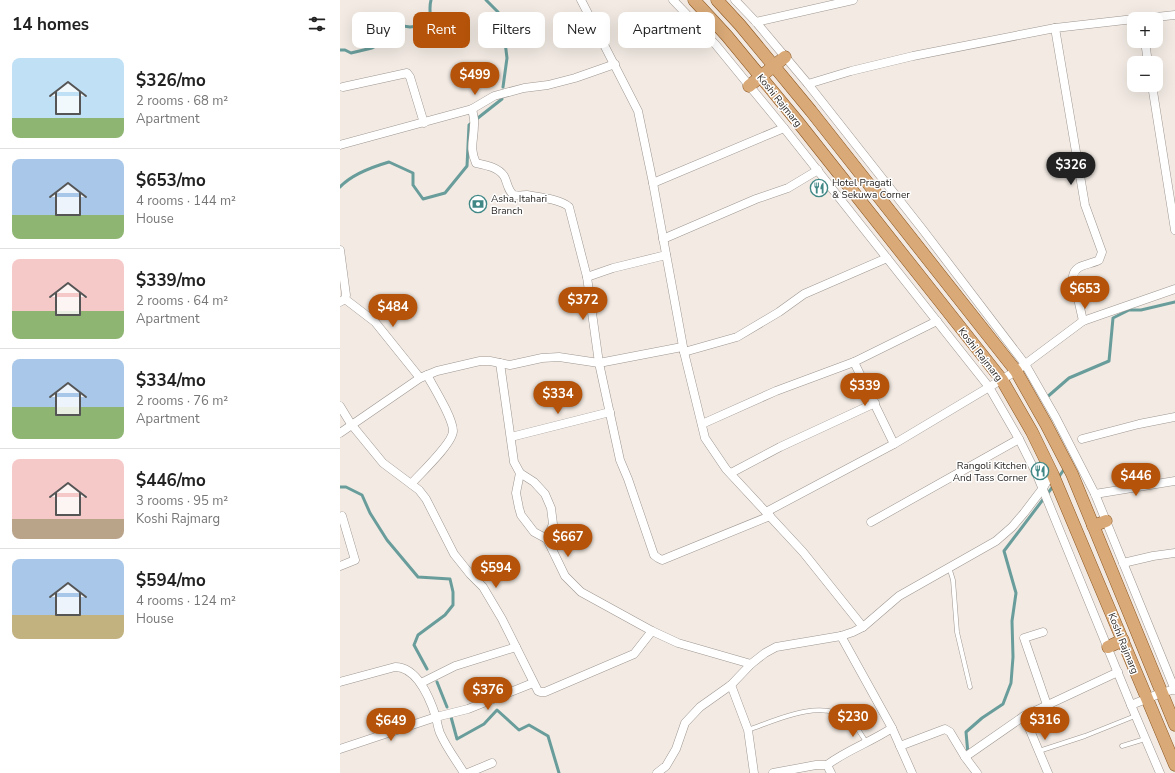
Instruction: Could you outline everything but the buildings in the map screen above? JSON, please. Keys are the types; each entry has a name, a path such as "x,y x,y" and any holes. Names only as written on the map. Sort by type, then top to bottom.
{"main road":[{"name":"Koshi Rajmarg","path":"694,0 727,36 803,127 1002,380 1032,432 1054,478 1175,764"},
{"name":"Koshi Rajmarg","path":"717,0 774,66 1021,368 1046,424 1074,467 1093,526 1175,725"},
{"path":"749,86 785,57"},
{"path":"1093,526 1106,521"},
{"path":"1108,647 1123,640"}],"street":[{"path":"581,0 638,111 653,183 683,349 705,438 726,469 803,552 863,627"},
{"path":"673,0 716,45 784,128 989,387 1019,439 1048,501 1135,716 1160,773"},
{"path":"735,0 756,22 808,84 923,230 1021,368 1071,447 1074,467 1095,494 1175,689 1146,698 1131,705"},
{"path":"756,22 853,0"},
{"path":"1163,16 1175,15"},
{"path":"808,84 851,71 914,56 1055,28 1127,20"},
{"path":"1055,28 1085,205 1102,252 1099,260 1080,267 1074,272 1073,276 1083,321"},
{"path":"340,145 424,123 473,116 494,96 524,88 548,85 575,78 615,64"},
{"path":"343,87 407,73 410,77 424,123"},
{"path":"1153,92 1175,230"},
{"path":"473,116 472,152 476,163 490,166 503,175 512,193 515,195 526,195 558,201 569,207 587,277 599,363 620,460 653,551 658,558 662,560 768,514 894,444 1021,368 1083,321 1175,289"},
{"path":"653,183 784,128"},
{"path":"663,239 756,199 788,188 818,170"},
{"path":"340,250 346,295 342,300 375,322 424,377 443,404 450,420 453,432 449,443 410,484"},
{"path":"587,277 614,268 666,255"},
{"path":"340,433 351,424 424,377 437,371 480,361 490,361 510,365 542,358 559,357 599,363 683,349 737,337 779,312 804,294 887,258"},
{"path":"702,424 776,391 854,362 936,321"},
{"path":"854,362 894,444"},
{"path":"500,363 514,462 520,473 534,482 544,494 551,508 554,524 547,539"},
{"path":"730,473 780,447 875,403"},
{"path":"340,406 351,424 383,463 420,490 454,554 483,587 502,619 538,691 545,692 636,653 652,631"},
{"path":"510,437 610,412"},
{"path":"1082,439 1139,424 1175,417"},
{"path":"871,522 1019,439"},
{"path":"520,473 516,493 518,508 521,515 534,532 547,539 566,576 581,592 652,631 682,645 751,664"},
{"path":"657,773 666,766 676,749 685,724 700,707 731,685 751,664 765,653 776,647 841,636 863,627 899,596 996,541 1012,527 1054,478"},
{"path":"1095,494 1175,481"},
{"path":"340,517 342,516 355,560 340,566"},
{"path":"1123,563 1153,556 1175,553"},
{"path":"1043,632 1024,638 1047,705"},
{"path":"841,636 892,728 912,773"},
{"path":"422,683 455,666 516,646"},
{"path":"340,682 395,667 401,667 408,670 422,683 436,717 439,732 464,773"},
{"path":"965,758 1024,716 1118,672"},
{"path":"340,749 436,717 468,709 533,683"},
{"path":"731,685 748,730 754,773"},
{"path":"1024,716 1048,773"},
{"path":"773,773 816,764 829,769 838,757 867,743 892,728"},
{"path":"900,746 945,729 950,732 965,758 977,773"},
{"path":"468,773 492,763"},
{"path":"666,766 671,773"}],"lane":[{"path":"949,567 952,580 957,632 970,687"},
{"path":"748,730 807,711 823,709 836,712 848,719 856,727 867,743"},
{"path":"1039,751 1085,736 1135,716"},
{"path":"1122,746 1145,739"}],"waterway":[{"path":"340,50 345,50 351,53 372,48 391,38 396,25 410,27 427,25 430,18 431,0"},
{"path":"486,0 498,12 505,42 507,58 503,87"},
{"path":"340,187 350,178 389,162 413,173 413,185 423,199 445,193 467,166 469,125 502,99"},
{"path":"1046,398 1069,378 1109,361 1113,318 1129,310 1141,310 1175,302"},
{"path":"1058,478 1065,468"},
{"path":"968,754 966,732 982,718 1003,704 1011,683 1013,657 1012,621 1016,593 1004,551 1054,485"},
{"path":"340,487 346,487 362,495 370,513 387,540 418,577 450,579 453,592 453,605 445,615 418,635 414,645 427,669"},
{"path":"437,682 447,707"},
{"path":"451,717 457,739 484,724 497,710 519,730 529,725 548,736 559,773"}],"place":[{"name":"Hotel Pragati & Sekuwa Corner","path":"819,188"},
{"name":"Asha, Itahari Branch","path":"478,204"},
{"name":"Rangoli Kitchen And Tass Corner","path":"1040,471"}]}
